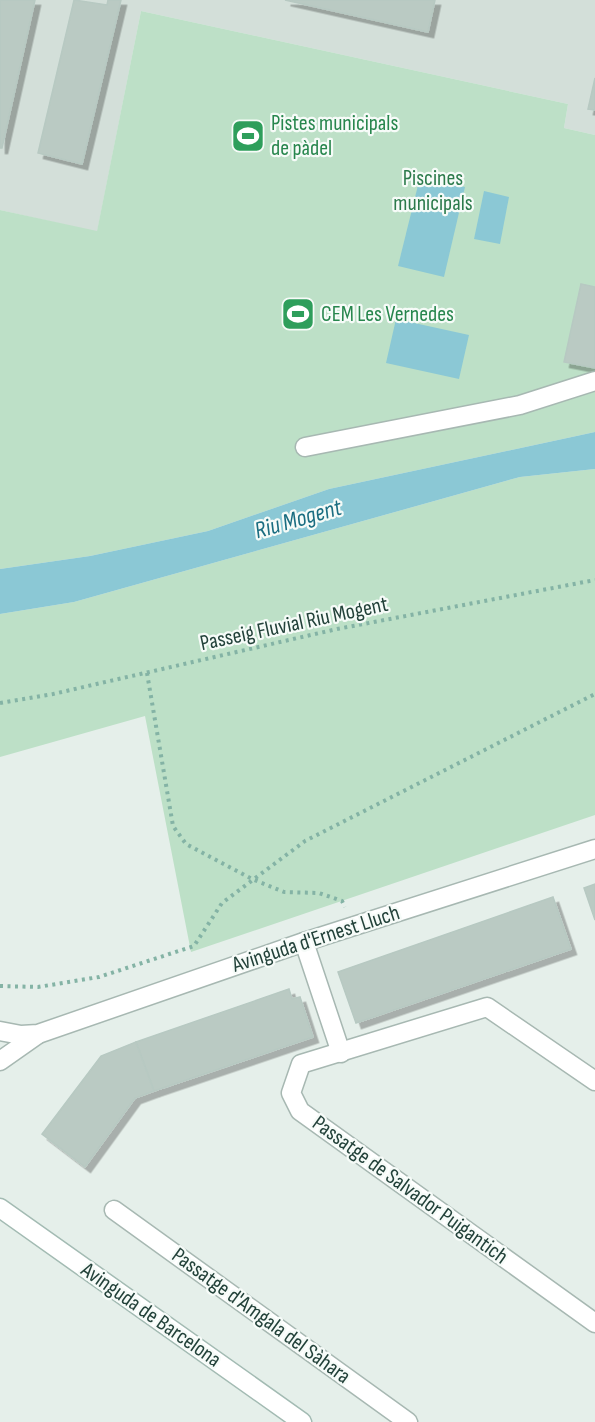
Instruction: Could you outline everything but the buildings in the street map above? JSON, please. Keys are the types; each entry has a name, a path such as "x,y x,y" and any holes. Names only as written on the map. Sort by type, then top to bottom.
{"street":[{"path":"305,447 519,405 595,381"},
{"name":"Avinguda d'Ernest Lluch","path":"38,1034 304,942 595,849"},
{"path":"304,942 340,1053 487,1007 595,1081"},
{"path":"0,1032 21,1035 38,1034"},
{"path":"0,1061 38,1034"},
{"name":"Passatge de Salvador Puigantich","path":"340,1053 301,1064 291,1093 300,1112 595,1323"},
{"name":"Avinguda de Barcelona","path":"0,1208 302,1422"},
{"name":"Passatge d'Amgala del Sàhara","path":"114,1210 408,1422"}],"path":[{"name":"Passeig Fluvial Riu Mogent","path":"0,703 53,694 337,629 595,580"},
{"path":"147,673 173,826 186,844 252,879 284,892 319,893 342,901 351,927"},
{"path":"0,986 38,987 99,977 194,946 222,903 305,841 595,694"}],"shaded area":[{"path":"0,0 595,0 595,135 564,128 568,104 141,11 97,232 0,210"}],"green space":[{"name":"CEM Les Vernedes","path":"141,11 568,104 564,128 595,135 595,432 329,489 208,531 90,556 0,569 0,210 97,231"},
{"path":"595,469 595,815 191,952 145,716 0,757 0,614 74,602 520,477"}],"water":[{"path":"420,177 465,187 444,277 398,266"},
{"path":"484,191 509,197 500,244 474,239"},
{"path":"396,319 469,335 459,379 386,363"},
{"name":"Riu Mogent","path":"595,432 595,469 520,477 74,602 0,614 0,569 90,556 208,531 329,489"}],"place":[{"name":"Pistes municipals de pàdel","path":"248,136"},
{"name":"CEM Les Vernedes","path":"298,314"}],"park label":[{"name":"Piscines municipals","path":"433,190"}]}
